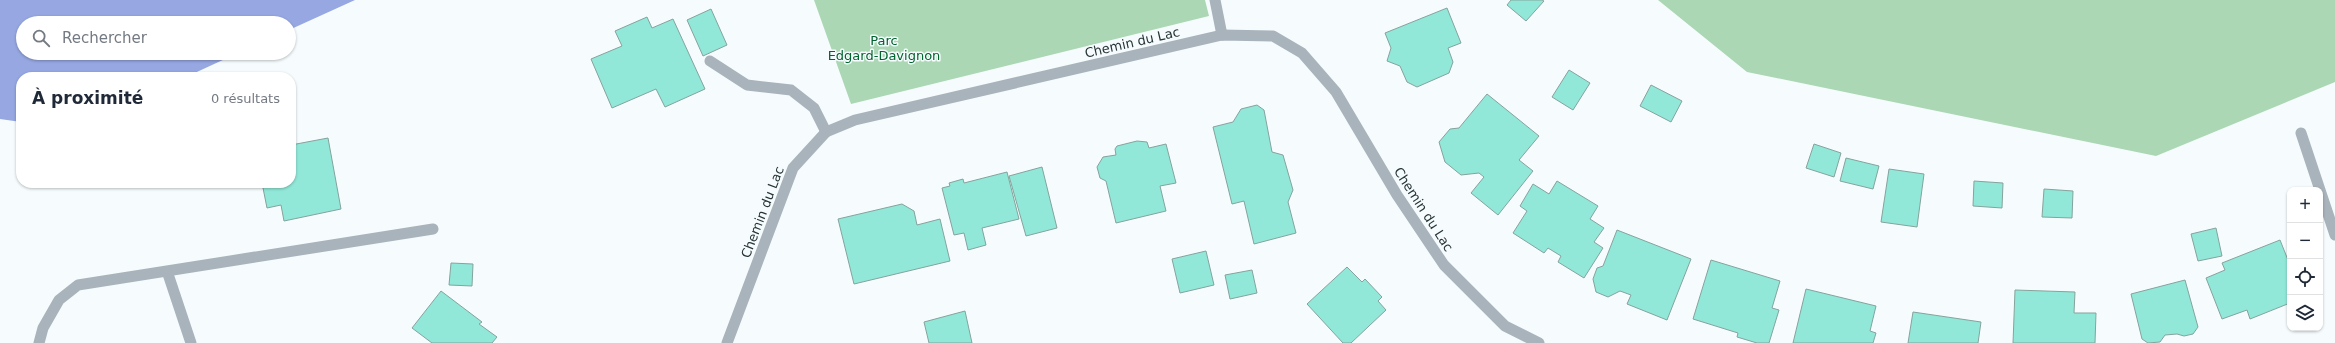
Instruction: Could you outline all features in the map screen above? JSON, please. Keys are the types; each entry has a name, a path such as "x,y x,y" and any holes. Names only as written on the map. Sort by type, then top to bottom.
{"street":[{"path":"1215,0 1222,35"},
{"name":"Chemin du Lac","path":"727,343 793,168 826,132 855,120 1222,35 1273,36 1302,53 1336,92 1397,195 1444,265 1505,326 1539,343"},
{"path":"710,61 747,85 791,90 814,108 826,132"},
{"path":"2301,134 2319,187"},
{"path":"2323,199 2335,235"},
{"path":"39,343 43,328 59,300 78,285 434,229"},
{"path":"167,271 191,343"}],"green space":[{"name":"Parc Edgard-Davignon","path":"814,0 1205,0 1209,16 851,104"},
{"path":"1658,0 2335,0 2335,82 2156,156 1747,72"}],"water":[{"path":"0,0 355,0 296,27 296,16 16,16 16,60 223,60 197,72 16,72 16,121 0,119"}],"building":[{"path":"1511,0 1544,1 1526,21 1507,5"},
{"path":"1447,8 1461,43 1448,48 1453,62 1449,73 1417,87 1407,82 1400,66 1387,61 1391,48 1385,33"},
{"path":"711,9 727,45 703,56 687,20"},
{"path":"647,17 652,28 673,19 705,89 665,107 656,89 612,108 591,59 622,46 615,31"},
{"path":"1569,70 1590,83 1573,110 1552,97"},
{"path":"1651,85 1682,101 1671,122 1640,106"},
{"path":"1487,94 1539,136 1519,160 1533,171 1498,215 1471,193 1484,177 1479,173 1461,175 1445,162 1439,142 1450,129 1459,128"},
{"path":"1257,105 1264,110 1272,152 1283,155 1293,190 1288,202 1296,233 1254,244 1244,201 1232,204 1213,127 1233,122 1241,109"},
{"path":"328,138 341,209 284,221 281,205 267,208 263,188 296,188 296,144"},
{"path":"1137,141 1147,142 1149,148 1166,144 1176,183 1160,186 1166,211 1116,223 1106,181 1100,178 1097,167 1103,157 1116,155 1115,149 1117,146"},
{"path":"1814,144 1841,153 1834,177 1806,168"},
{"path":"1846,158 1879,166 1873,189 1840,181"},
{"path":"1042,167 1057,228 1026,236 1009,176"},
{"path":"1889,169 1924,174 1917,227 1881,222"},
{"path":"1007,172 1019,219 982,228 986,245 968,250 964,233 954,235 942,188 950,186 949,183 963,179 964,183"},
{"path":"1557,181 1598,206 1590,219 1604,228 1594,242 1603,248 1584,278 1558,262 1561,256 1548,248 1544,253 1513,233 1527,211 1520,206 1533,184 1549,194"},
{"path":"1974,181 2003,183 2002,208 1973,206"},
{"path":"2044,189 2073,191 2072,218 2042,217"},
{"path":"902,204 914,211 917,225 940,219 950,261 854,284 838,219"},
{"path":"2216,228 2222,256 2198,261 2191,234"},
{"path":"1617,230 1691,259 1667,320 1627,304 1631,295 1620,291 1608,297 1596,292 1593,279 1597,268 1603,266"},
{"path":"2280,240 2287,258 2287,304 2250,319 2247,310 2222,319 2206,278 2225,270 2222,263"},
{"path":"1206,251 1214,285 1180,293 1172,259"},
{"path":"1711,260 1780,281 1772,308 1779,310 1769,343 1757,343 1737,337 1738,333 1693,319"},
{"path":"451,263 473,264 472,286 449,285"},
{"path":"1347,267 1362,282 1365,279 1382,297 1378,301 1386,310 1351,343 1343,343 1307,304"},
{"path":"1252,270 1257,293 1230,299 1225,275"},
{"path":"2185,280 2198,327 2193,334 2184,336 2177,334 2165,335 2160,342 2148,343 2142,339 2131,294"},
{"path":"1806,289 1876,306 1870,331 1876,333 1873,343 1793,343"},
{"path":"2015,290 2075,292 2074,313 2096,313 2095,343 2013,343"},
{"path":"441,291 482,322 479,324 497,337 492,343 432,343 412,328"},
{"path":"965,311 972,343 929,343 924,322"},
{"path":"1913,312 1981,322 1978,343 1908,343"}]}
